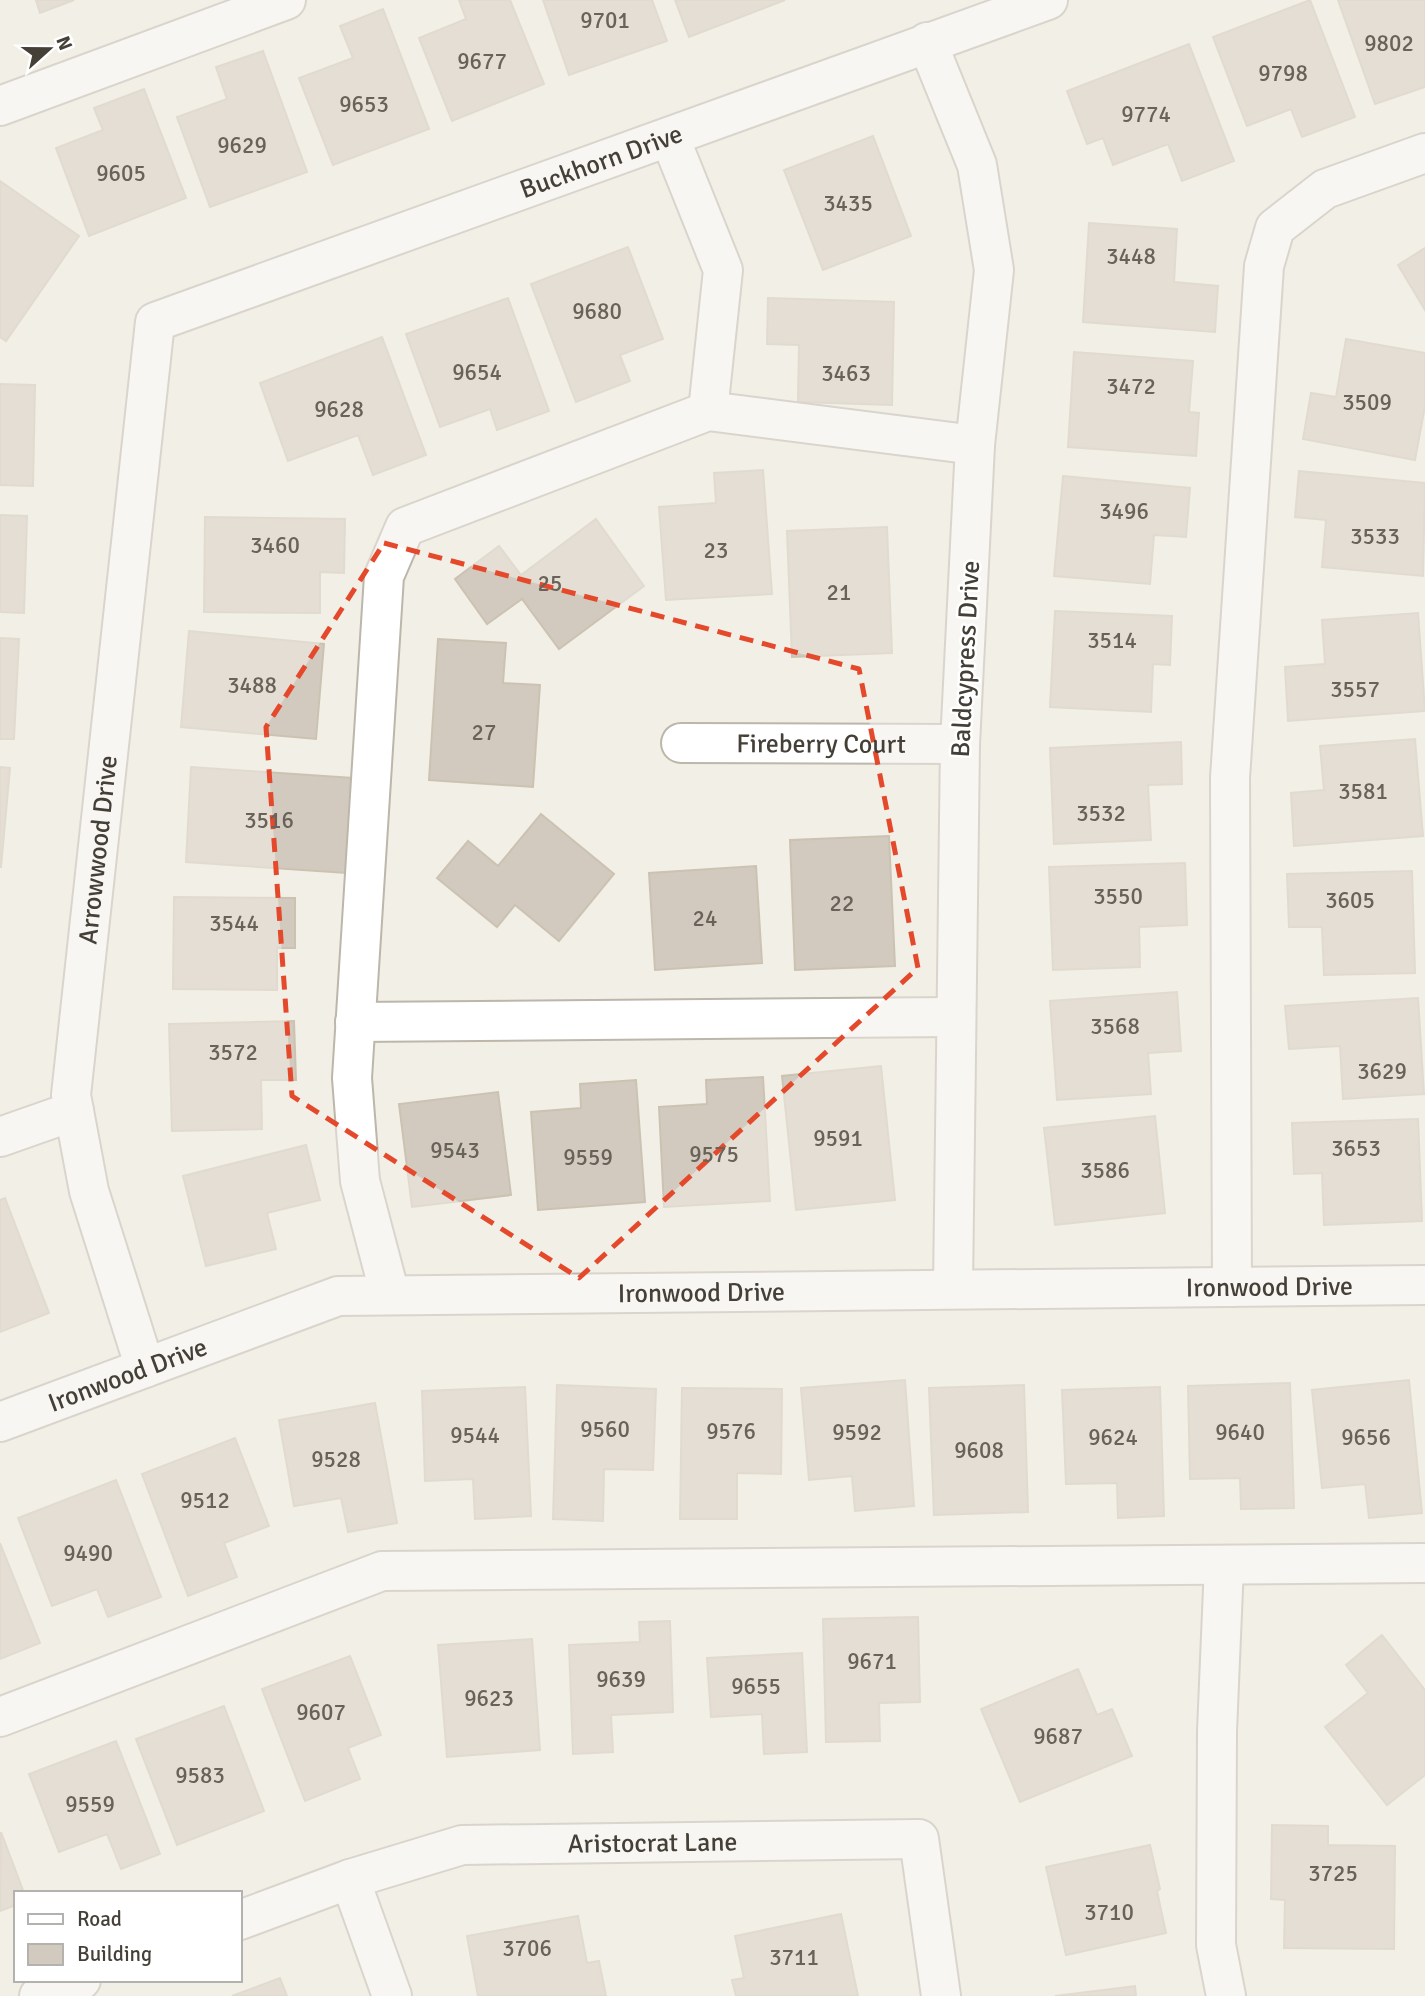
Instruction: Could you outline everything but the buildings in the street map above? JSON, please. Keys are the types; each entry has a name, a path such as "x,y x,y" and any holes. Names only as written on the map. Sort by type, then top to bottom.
{"street":[{"path":"1,104 286,0"},
{"name":"Buckhorn Drive","path":"155,322 1048,0"},
{"name":"Baldcypress Drive","path":"927,42 977,165 994,270 975,444 960,744 953,1289"},
{"path":"670,138 723,270 708,411"},
{"path":"1232,1287 1230,779 1264,266 1275,228 1325,189 1425,153"},
{"name":"Arrowwood Drive","path":"145,1368 89,1191 71,1095 155,322"},
{"path":"390,1295 360,1181 352,1078 384,576 405,527 708,411 975,444"},
{"name":"Fireberry Court","path":"681,743 960,744"},
{"path":"355,1022 956,1017"},
{"path":"0,1137 74,1111"},
{"name":"Ironwood Drive","path":"0,1422 338,1296 1425,1285"},
{"path":"0,1717 382,1571 1425,1563"},
{"path":"1224,1564 1217,1731 1216,1945 1226,1996"},
{"name":"Aristocrat Lane","path":"242,1919 350,1879 462,1845 919,1839 941,1996"},
{"path":"350,1879 392,1996"}],"highlighted area":[{"path":"384,543 859,669 918,968 579,1278 292,1096 266,727"}]}
